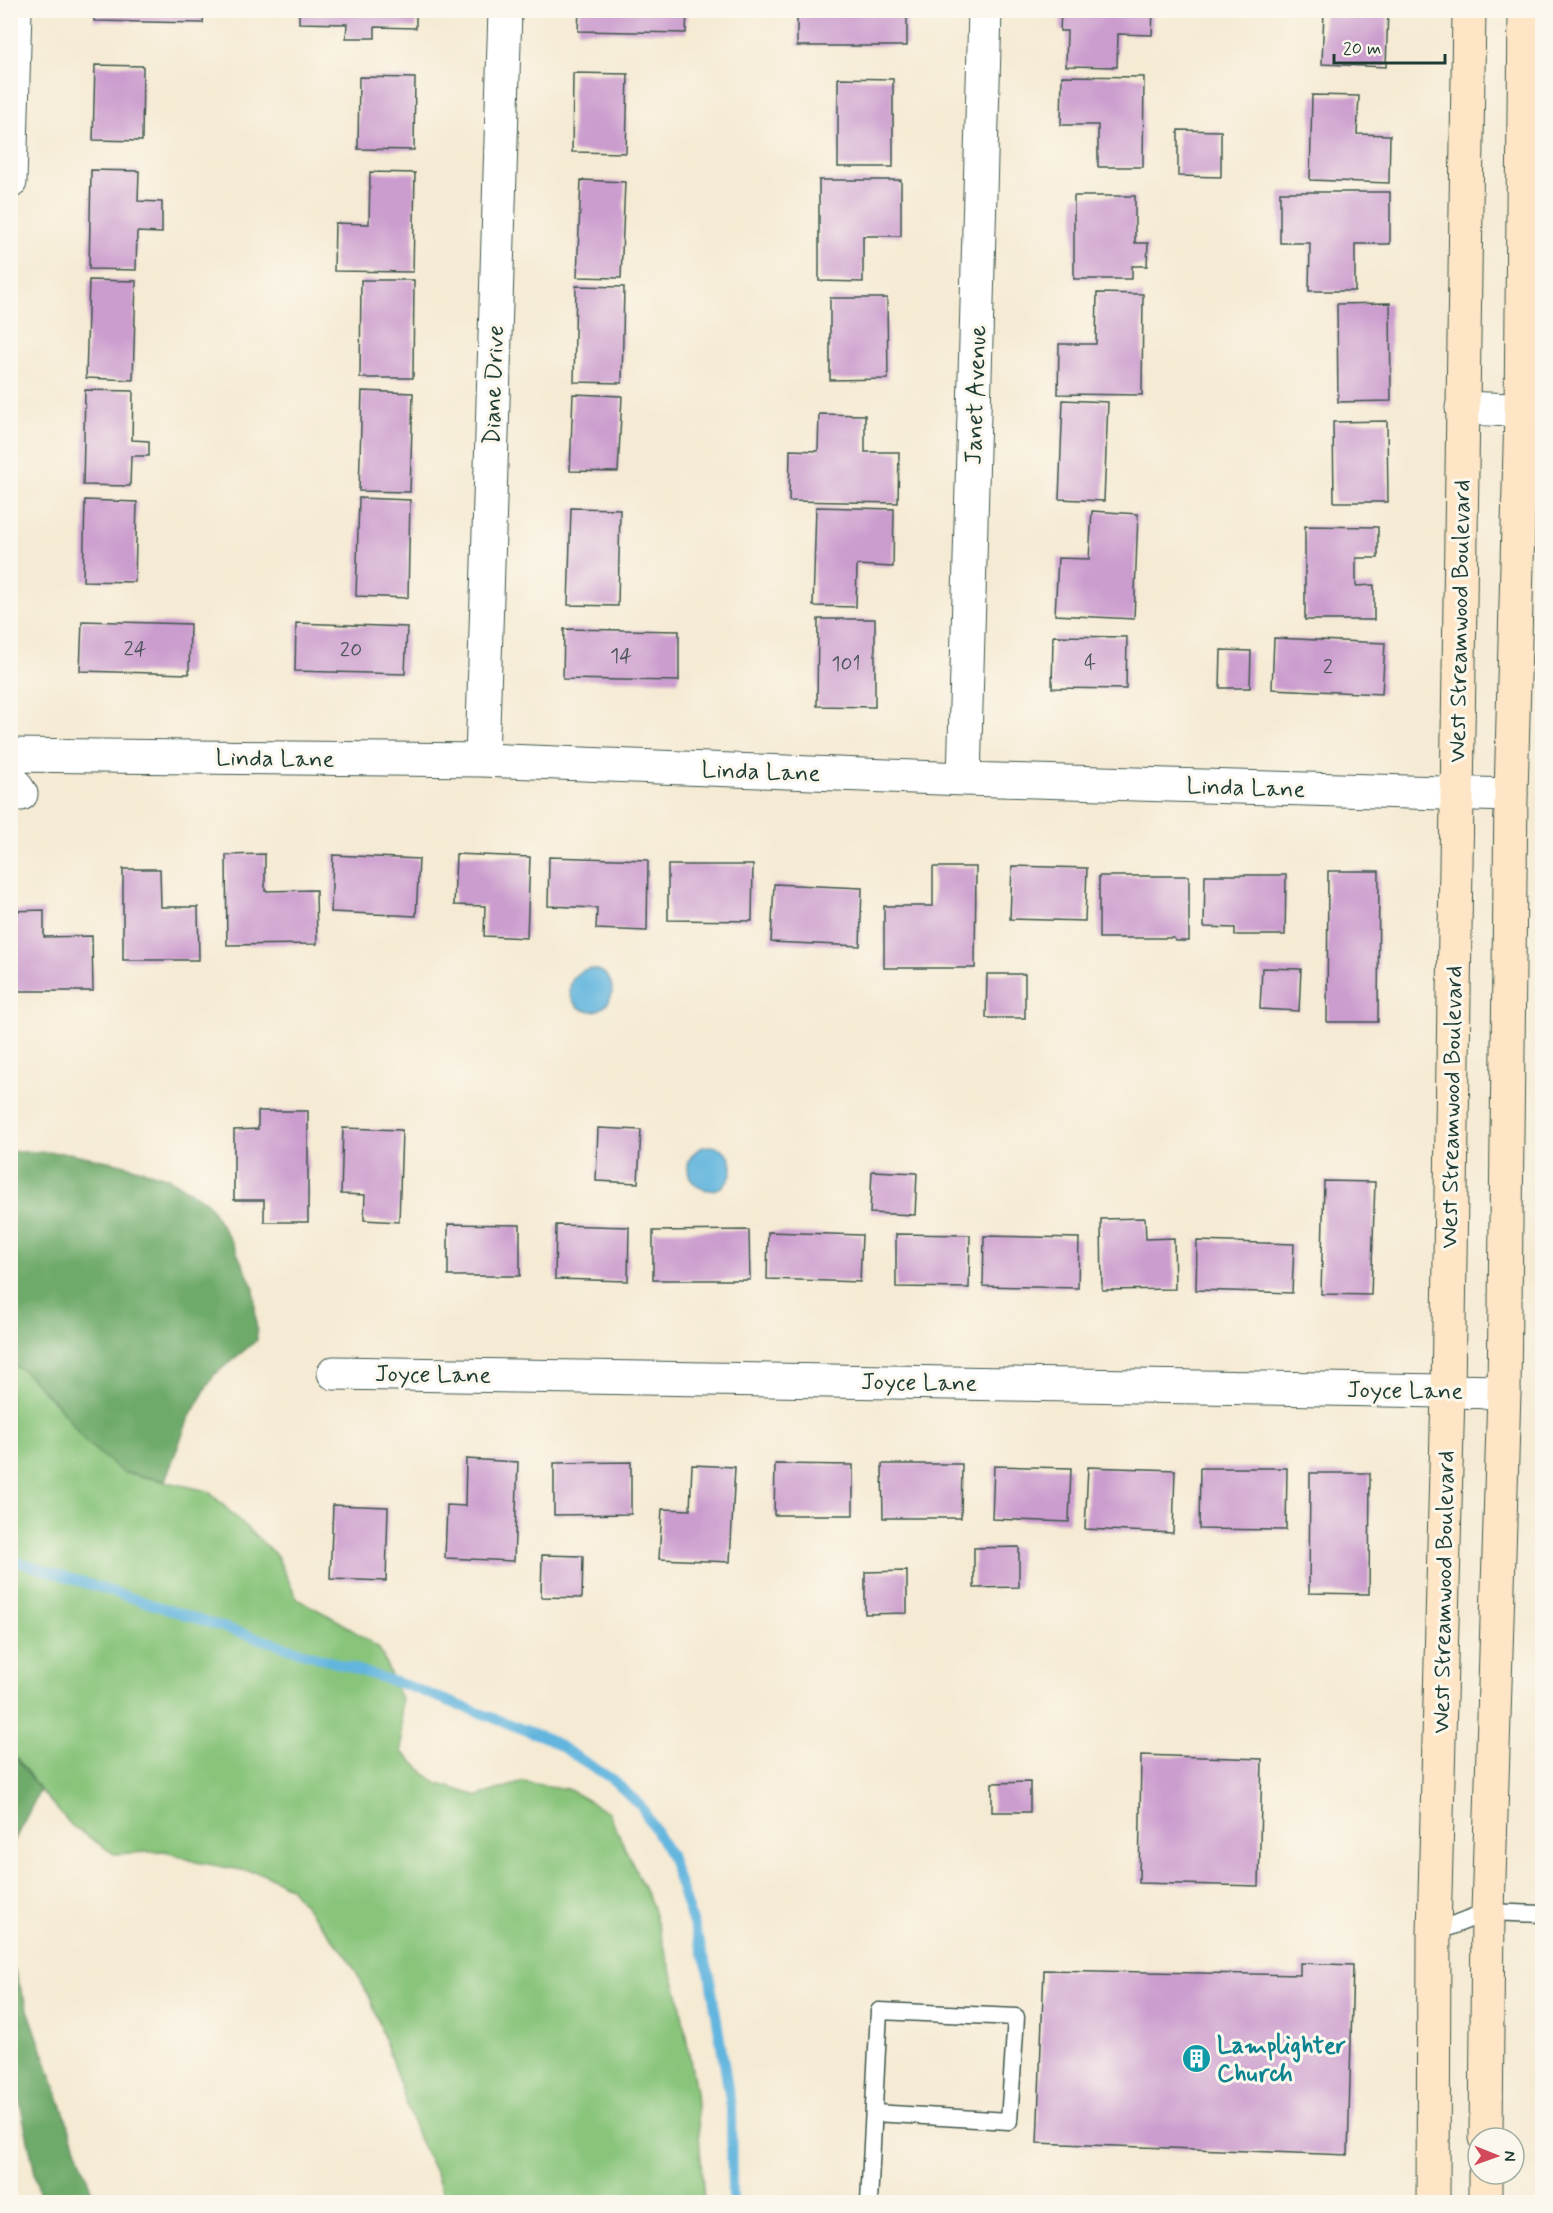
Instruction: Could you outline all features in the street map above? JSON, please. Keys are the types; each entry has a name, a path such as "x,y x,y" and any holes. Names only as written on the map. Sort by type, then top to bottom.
{"street":[{"path":"10,182 15,10"},
{"name":"Diane Drive","path":"482,759 505,10"},
{"name":"Janet Avenue","path":"964,779 985,10"},
{"name":"West Streamwood Boulevard","path":"1433,2202 1434,1933 1448,1391 1469,10"},
{"path":"1485,2126 1488,1912 1504,1392 1511,795 1532,411 1525,10"},
{"path":"1462,408 1532,411"},
{"name":"Linda Lane","path":"10,755 482,759 964,779 1511,795"},
{"name":"Joyce Lane","path":"334,1372 1504,1392"},
{"path":"1485,2186 1485,2202"}],"lane":[{"path":"1434,1933 1488,1912 1542,1914"},
{"path":"869,2202 879,2011 1016,2017 1009,2121 874,2113"}],"green space":[{"path":"10,1151 69,1153 122,1164 166,1177 207,1202 234,1246 254,1289 257,1340 213,1376 188,1420 165,1481 122,1472 87,1443 55,1402 23,1370 11,1364"},
{"path":"10,1364 23,1370 122,1472 208,1491 277,1556 297,1599 337,1620 379,1648 401,1699 402,1752 436,1783 478,1796 523,1782 568,1789 608,1812 652,1905 679,1997 696,2092 704,2202 445,2202 437,2176 418,2138 371,2000 347,1956 290,1888 265,1874 196,1862 165,1851 114,1854 72,1826 40,1790 11,1750"},
{"path":"10,1750 40,1790 13,1843 10,1842"},
{"path":"10,1958 94,2202 41,2202 20,2102 11,2078"}],"water":[{"path":"591,969 606,975 612,990 606,1005 591,1011 576,1005 570,990 576,975"},
{"path":"710,1146 725,1153 732,1168 725,1183 710,1190 695,1183 688,1168 695,1153"}],"building":[{"path":"94,10 204,10 203,23 94,21"},
{"path":"299,10 416,10 416,28 375,27 375,38 346,38 347,24 299,23"},
{"path":"579,10 687,10 686,33 578,31"},
{"path":"797,10 907,10 907,46 797,46"},
{"path":"1061,10 1153,10 1152,35 1118,34 1117,67 1066,66 1067,31 1060,31"},
{"path":"1324,10 1388,10 1386,67 1322,64"},
{"path":"95,65 143,66 142,141 93,140"},
{"path":"573,73 628,74 626,153 572,152"},
{"path":"1062,76 1144,77 1143,167 1098,167 1098,125 1061,125"},
{"path":"359,77 415,78 414,150 358,149"},
{"path":"838,78 893,79 893,167 838,167"},
{"path":"1312,95 1359,96 1357,134 1390,135 1389,183 1310,180"},
{"path":"1178,130 1221,131 1221,177 1178,176"},
{"path":"91,170 139,171 138,201 162,202 162,233 137,232 136,270 89,269"},
{"path":"370,172 415,173 413,272 334,271 335,223 369,224"},
{"path":"581,180 625,182 621,278 577,277"},
{"path":"819,180 901,180 901,236 863,236 863,282 819,281"},
{"path":"1280,192 1390,192 1390,244 1355,244 1355,291 1309,291 1310,243 1280,243"},
{"path":"1074,196 1135,196 1135,243 1148,243 1147,266 1132,266 1132,279 1074,279"},
{"path":"89,280 136,281 133,380 86,378"},
{"path":"361,280 414,280 413,378 360,378"},
{"path":"576,286 624,287 622,383 574,382"},
{"path":"1097,293 1143,294 1142,395 1058,394 1059,344 1096,344"},
{"path":"830,298 887,298 888,379 830,380"},
{"path":"1390,303 1391,401 1338,402 1337,304"},
{"path":"85,390 133,391 132,440 149,441 149,456 131,456 130,486 83,485"},
{"path":"362,391 413,393 410,492 359,491"},
{"path":"573,394 622,396 618,472 570,471"},
{"path":"1063,400 1108,402 1104,501 1059,499"},
{"path":"819,414 865,415 865,452 899,452 898,503 789,501 790,450 818,451"},
{"path":"1387,421 1388,502 1334,502 1333,422"},
{"path":"359,498 410,500 408,598 356,596"},
{"path":"85,500 137,502 135,582 83,581"},
{"path":"816,507 894,509 893,567 857,565 856,607 813,606"},
{"path":"571,508 620,509 618,606 568,605"},
{"path":"1092,511 1138,514 1134,619 1055,615 1058,558 1089,559"},
{"path":"1305,526 1378,527 1378,558 1356,558 1356,586 1374,585 1374,620 1305,620"},
{"path":"818,619 875,619 875,707 817,706"},
{"path":"82,621 190,624 189,674 80,671"},
{"path":"296,623 407,627 405,674 295,671"},
{"path":"564,629 679,631 679,681 563,679"},
{"path":"1053,636 1127,637 1126,689 1052,688"},
{"path":"1274,638 1385,643 1382,694 1272,689"},
{"path":"1221,650 1251,651 1250,688 1220,688"},
{"path":"265,854 265,891 316,890 317,944 227,945 226,855"},
{"path":"456,854 530,857 527,938 484,936 485,906 454,905"},
{"path":"333,855 419,859 416,916 331,912"},
{"path":"549,857 648,860 647,931 596,929 597,908 548,906"},
{"path":"668,865 753,865 752,921 668,920"},
{"path":"1012,866 1087,868 1085,921 1010,919"},
{"path":"933,867 976,867 975,968 884,968 884,906 933,906"},
{"path":"123,869 160,869 161,907 198,907 199,960 123,960"},
{"path":"1328,871 1379,871 1378,1022 1327,1022"},
{"path":"1205,875 1286,875 1285,935 1235,935 1235,928 1204,927"},
{"path":"1099,876 1189,876 1189,941 1175,941 1174,938 1099,938"},
{"path":"774,884 862,888 860,946 771,942"},
{"path":"44,910 44,937 92,936 93,991 10,991 10,911"},
{"path":"1262,968 1301,969 1299,1011 1260,1009"},
{"path":"987,974 1025,974 1025,1018 986,1018"},
{"path":"258,1111 308,1111 308,1222 264,1222 264,1200 234,1200 234,1130 258,1129"},
{"path":"343,1128 402,1130 399,1222 364,1220 365,1195 341,1194"},
{"path":"598,1128 641,1130 638,1183 596,1181"},
{"path":"872,1171 917,1173 915,1215 870,1213"},
{"path":"1324,1181 1375,1182 1371,1295 1321,1294"},
{"path":"1145,1218 1146,1239 1174,1238 1175,1289 1102,1290 1101,1219"},
{"path":"448,1224 520,1225 520,1276 448,1276"},
{"path":"556,1225 629,1227 628,1281 555,1279"},
{"path":"749,1230 750,1280 653,1280 653,1231"},
{"path":"768,1232 862,1235 860,1282 767,1279"},
{"path":"896,1234 970,1235 969,1288 896,1287"},
{"path":"984,1236 1079,1238 1078,1288 983,1286"},
{"path":"1197,1241 1294,1244 1292,1293 1196,1290"},
{"path":"466,1459 518,1462 514,1561 445,1558 447,1505 465,1506"},
{"path":"631,1462 631,1514 554,1515 554,1463"},
{"path":"775,1464 853,1465 853,1515 774,1515"},
{"path":"882,1464 962,1464 961,1518 883,1518"},
{"path":"692,1465 735,1467 730,1562 659,1559 662,1509 690,1510"},
{"path":"994,1466 1071,1468 1069,1522 992,1519"},
{"path":"1088,1467 1175,1470 1173,1533 1085,1529"},
{"path":"1200,1468 1287,1468 1286,1530 1199,1529"},
{"path":"1310,1473 1370,1473 1369,1594 1309,1593"},
{"path":"333,1505 388,1507 386,1581 330,1579"},
{"path":"1019,1547 1019,1587 974,1588 974,1548"},
{"path":"542,1555 583,1556 582,1598 541,1597"},
{"path":"907,1571 907,1613 865,1614 865,1572"},
{"path":"1141,1755 1262,1759 1259,1886 1139,1883"},
{"path":"1030,1782 1030,1812 992,1812 992,1783"},
{"name":"Lamplighter Church","path":"1300,1963 1353,1965 1348,2155 1037,2143 1044,1970 1300,1975"}],"waterway":[{"path":"10,1559 408,1686 549,1739 612,1779 641,1806 670,1855 709,1972 731,2106 732,2202"}],"place":[{"name":"Lamplighter Church","path":"1196,2059"}]}
